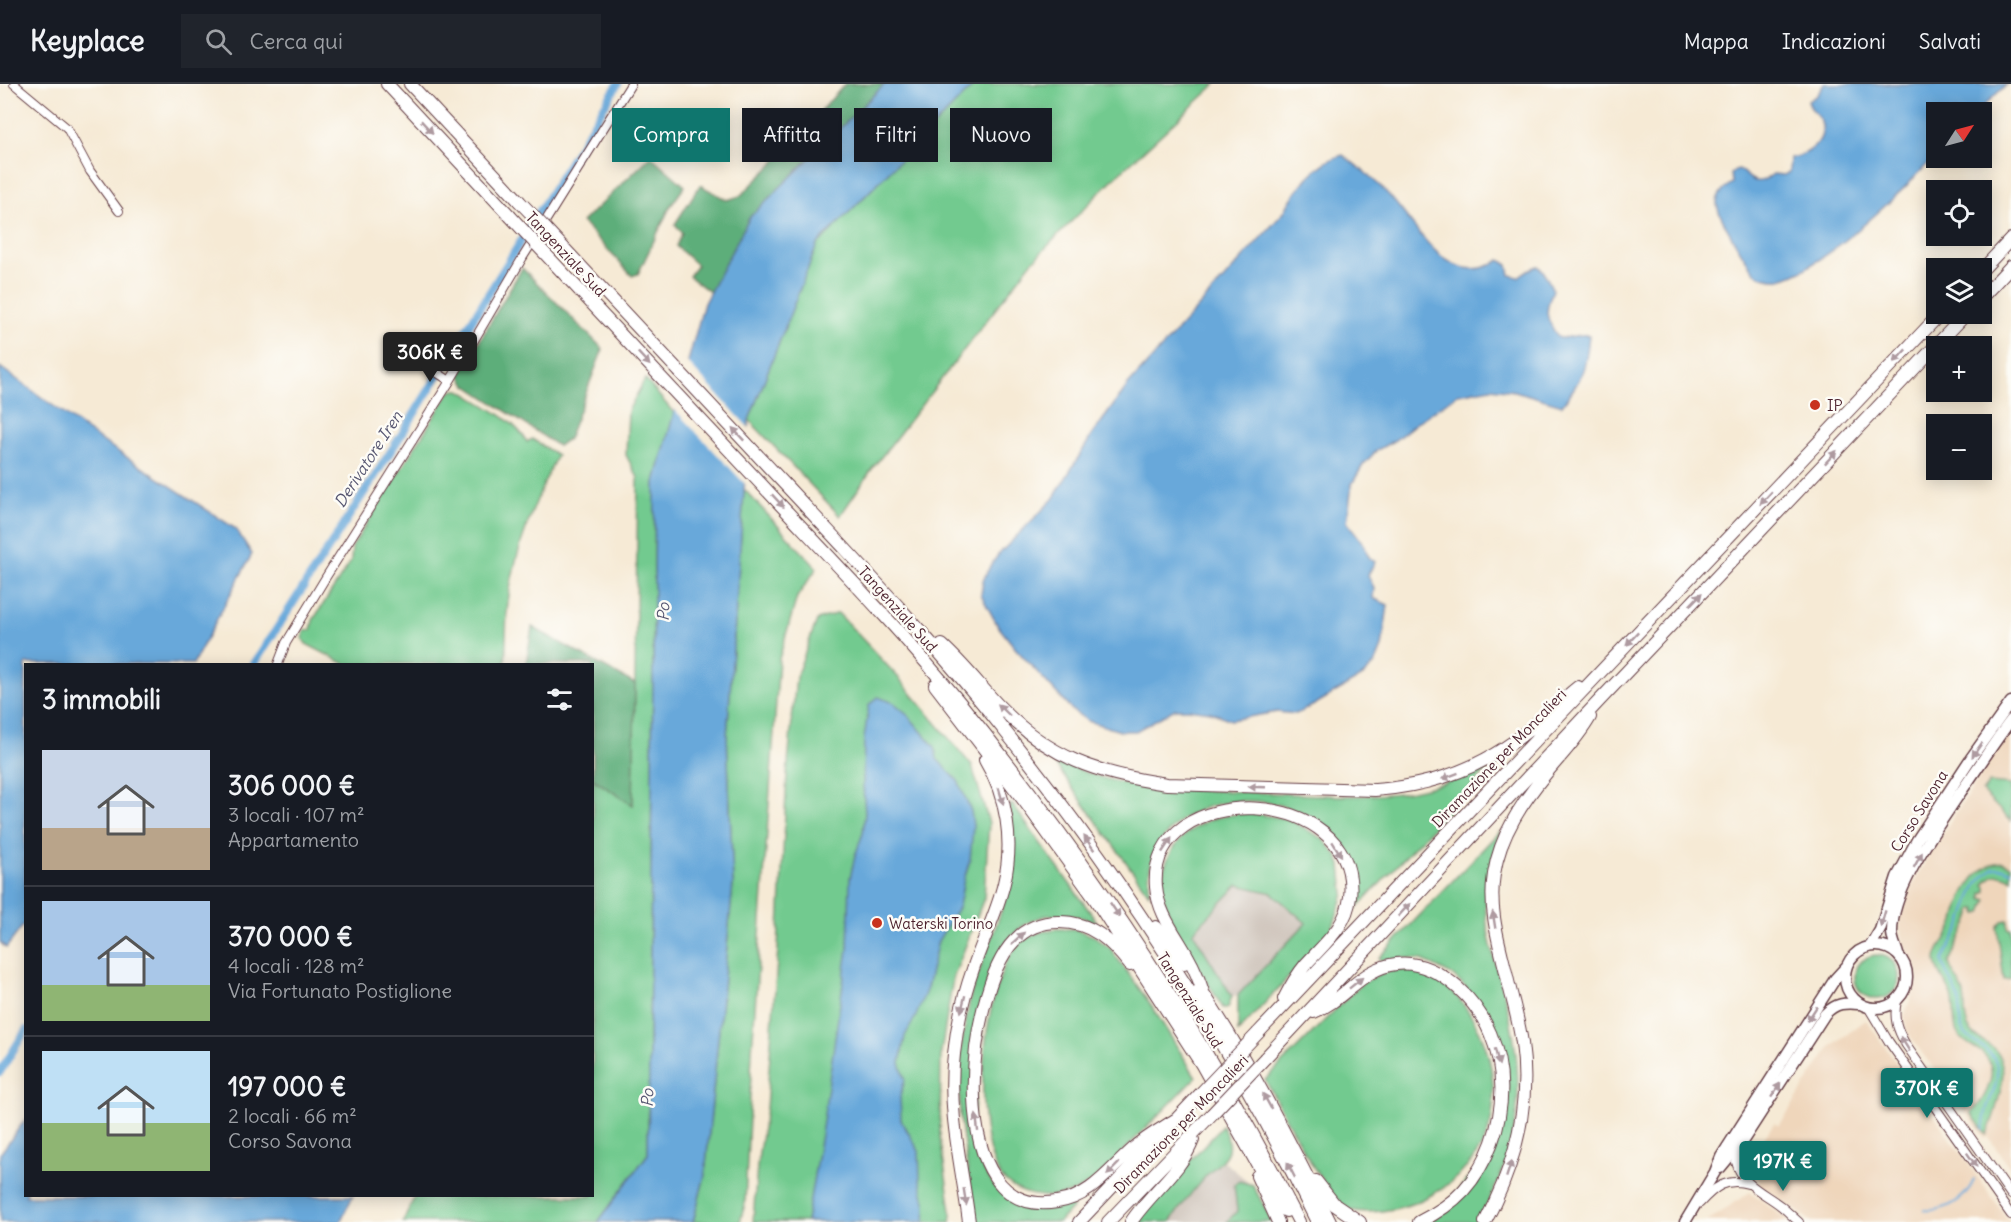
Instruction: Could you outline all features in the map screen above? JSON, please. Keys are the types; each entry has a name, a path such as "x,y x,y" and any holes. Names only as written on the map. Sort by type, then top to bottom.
{"highway":[{"name":"Tangenziale Sud","path":"387,84 899,632 1014,770 1110,902 1171,995 1241,1114 1299,1222"},
{"name":"Tangenziale Sud","path":"410,84 909,617 1004,729 1041,776 1123,890 1224,1050 1280,1148 1317,1222"},
{"path":"1992,259 2011,239"},
{"path":"1992,286 2011,266"},
{"name":"Diramazione per Moncalieri","path":"1079,1222 1931,324"},
{"name":"Diramazione per Moncalieri","path":"1108,1222 1196,1132 1598,702 1957,324"},
{"path":"909,617 955,657 1015,722 1049,747 1083,765 1098,770 1136,780 1167,784 1375,790 1431,783 1454,776 1501,751 1522,736 1560,701 1601,672"},
{"path":"899,632 952,708 1095,899 1165,1004 1279,1201 1294,1222"},
{"path":"1485,1222 1508,1176 1515,1153 1520,1132 1525,1086 1518,1023 1492,912 1494,873 1503,839 1511,824 1540,781 1581,732 1598,702"},
{"path":"952,708 998,784 1006,820 1008,852 1000,896 962,1005 953,1056 954,1124 969,1222"},
{"path":"1204,995 1197,974 1168,922 1158,898 1156,874 1162,853 1173,836 1182,829 1218,811 1245,807 1284,812 1314,826 1334,842 1346,865 1350,897 1348,909 1339,927 1295,980 1277,1013"},
{"path":"1123,890 1171,946 1204,995 1295,1152 1329,1222"},
{"path":"1165,1004 1151,992 1118,950 1093,929 1077,923 1061,922 1042,924 1028,930 1013,942 1004,955 986,1002 975,1063 976,1115 982,1153 999,1184 1020,1198 1036,1203 1071,1199 1088,1191 1143,1140 1175,1120"},
{"path":"1307,1014 1331,1003 1356,982 1377,969 1398,963 1429,969 1452,982 1473,1004 1488,1029 1497,1057 1502,1088 1495,1138 1481,1166 1462,1192 1439,1211 1419,1222"},
{"path":"1131,1222 1185,1158 1196,1132"},
{"path":"1248,1147 1260,1185 1278,1222"},
{"path":"1295,1152 1329,1199 1347,1215 1360,1222"}],"main road":[{"name":"Corso Savona","path":"1687,1219 1722,1156 1835,979 1854,954 1871,945 1880,930 1890,896 1906,858 1971,758 2011,702"},
{"name":"Corso Savona","path":"1715,1172 1725,1164 1744,1139 1826,1014 1838,1004 1845,1002 1878,1008 1888,1006 1903,995 1908,978 1907,969 1898,954 1892,930 1899,902 1915,864 2011,720"},
{"path":"1871,945 1890,948 1898,954"},
{"path":"1846,967 1847,988 1852,997 1864,1006"}],"street":[{"path":"14,84 67,128 90,171 119,211"},
{"path":"278,663 286,643 326,577 450,381 523,257 631,84"},
{"path":"424,364 450,381"},
{"path":"1897,1001 1894,1020 1905,1045 2011,1195"},
{"path":"1864,1006 2011,1215"},
{"path":"1744,1139 1736,1162 1742,1177 1748,1184 1800,1222"},
{"path":"1687,1219 1717,1186 1734,1181 1748,1184"}],"shaded area":[{"path":"2011,729 2011,1169 1988,1137 1985,1139 1907,1032 1904,1016 1918,980 1916,966 1902,943 1899,920 1912,886 1931,851"},
{"path":"1238,885 1272,893 1306,923 1238,995 1232,996 1193,932"},
{"path":"1866,1020 2009,1222 1812,1222 1760,1184 1748,1163 1774,1123 1779,1126 1830,1047"},
{"path":"1223,1161 1250,1183 1239,1181 1237,1212 1227,1222 1170,1222 1205,1177"},
{"path":"1750,1192 1790,1222 1706,1222"}],"green space":[{"path":"845,84 885,84 861,108 854,108 854,115 842,126 842,108 823,108"},
{"path":"975,84 1216,84 1111,181 1031,263 872,469 840,516 749,420 817,245 898,162 938,162 938,122 950,109 950,162 1052,162 1052,108 951,108"},
{"path":"645,162 658,162 685,186 670,207 638,274 632,276 582,222"},
{"path":"775,162 806,162 750,217 710,292 689,276 697,265 676,246 682,233 675,224 700,185 727,200 740,196"},
{"path":"522,268 603,349 568,439 558,446 465,384 460,374"},
{"path":"645,379 674,413 655,482 648,1154 598,1222 403,1222 415,1197 594,1197 594,780 633,805 638,478 626,455 628,411"},
{"path":"460,390 507,420 527,442 532,439 557,455 534,506 516,559 508,604 505,663 343,663 306,644 303,639 304,631 311,630 313,620 351,561 352,547 449,393"},
{"path":"744,489 817,568 797,597 779,659 752,1052 745,1204 740,1222 693,1222 705,1175 733,884 727,736"},
{"name":"Waterski Torino","path":"838,613 898,677 972,766 989,823 984,898 953,979 941,1052 940,1137 951,1222 753,1222 757,1166 766,1108 778,948 787,774 796,677 817,620"},
{"path":"532,627 635,684 633,805 594,780 594,663 526,663"},
{"path":"1052,756 1101,777 1153,788 1343,796 1383,795 1418,790 1470,774 1489,765 1490,767 1356,909 1354,908 1355,872 1341,843 1317,821 1287,807 1252,801 1218,804 1187,816 1163,839 1157,849 1150,870 1149,894 1052,760"},
{"path":"1989,783 2011,785 2011,821 1982,792"},
{"path":"1012,804 1096,922 1076,916 1059,915 1028,922 1005,944 996,959 988,977 972,1130 979,1163 996,1189 1018,1204 1042,1210 1072,1205 1073,1207 1059,1222 975,1222 960,1117 959,1058 971,994 1009,890 1013,862 1010,805"},
{"path":"1249,813 1288,819 1322,838 1337,855 1341,865 1344,894 1334,924 1327,936 1238,1032 1238,995 1306,923 1272,893 1238,885 1193,932 1232,996 1228,1008 1223,1008 1175,928 1162,888 1166,863 1172,851 1189,832 1213,819"},
{"path":"1499,832 1488,879 1486,920 1516,1055 1517,1111 1504,1166 1493,1194 1477,1222 1431,1222 1496,1146 1506,1112 1507,1080 1504,1062 1465,987 1452,975 1422,960 1404,958 1382,961 1379,958"},
{"path":"2003,862 2011,865 2011,879 2003,875 1992,876 1984,885 1986,892 1982,893 1982,899 1987,899 1982,913 1977,914 1977,909 1973,909 1949,962 1963,991 1968,1027 1996,1051 2002,1066 2003,1079 1992,1122 1986,1135 1971,1113 1987,1090 1991,1077 1990,1064 1980,1051 1957,1033 1952,996 1938,969 1936,959 1954,924 1957,911 1969,885 1987,867"},
{"path":"2008,920 2008,928 2011,928 2011,979 2004,980 1997,927 2002,921"},
{"path":"1055,929 1074,929 1094,936 1110,948 1149,1002 1196,1077 1100,1175 1073,1192 1060,1196 1047,1196 1027,1193 1013,1187 1005,1181 993,1161 986,1133 983,1099 984,1062 995,992 1006,964 1018,945 1026,939"},
{"path":"1877,955 1886,956 1893,961 1898,968 1898,986 1893,993 1886,998 1877,999 1868,998 1861,993 1856,986 1855,977 1856,968 1861,961 1868,956"},
{"path":"1397,970 1428,976 1445,985 1459,999 1474,1020 1485,1046 1492,1073 1492,1116 1486,1137 1475,1157 1460,1174 1441,1189 1419,1201 1396,1209 1373,1212 1349,1210 1325,1185 1314,1168 1265,1080 1361,984 1380,974"},
{"path":"1222,1126 1227,1135 1226,1155 1205,1177 1170,1222 1137,1222 1145,1209"},
{"path":"1239,1181 1253,1185 1272,1222 1227,1222 1237,1211 1234,1184"}],"water":[{"path":"885,84 975,84 938,122 938,108 861,108"},
{"path":"1824,84 2007,84 1988,102 1926,102 1926,165 1885,206 1818,261 1797,273 1780,279 1763,277 1754,271 1728,230 1718,210 1718,197 1732,183 1731,173 1735,170 1739,169 1755,181 1763,180 1773,174 1784,175 1789,172 1790,158 1814,147 1821,136 1822,129 1820,119 1808,101 1817,95"},
{"name":"Po","path":"854,115 854,162 898,162 817,245 749,420 727,736 733,884 705,1175 693,1222 598,1222 648,1154 655,482 704,303 750,217 806,162 842,162 842,126"},
{"path":"1343,155 1379,185 1429,245 1454,264 1468,269 1483,268 1500,260 1508,265 1510,275 1518,277 1538,266 1544,272 1553,290 1547,315 1559,338 1589,335 1585,365 1579,380 1562,405 1515,391 1491,388 1458,394 1395,440 1377,450 1363,465 1352,484 1347,522 1363,543 1369,557 1375,562 1368,575 1374,588 1373,598 1388,605 1382,647 1375,664 1363,676 1296,714 1277,712 1231,720 1211,712 1175,709 1136,731 1120,731 1088,721 1073,711 998,626 981,595 983,581 998,555 1053,499 1092,435 1128,385 1284,212 1308,177 1324,163"},
{"path":"0,367 99,439 236,529 252,554 194,663 24,663 24,924 6,948 0,942"},
{"path":"878,697 894,703 906,713 935,747 937,759 958,781 971,811 973,826 970,860 959,906 938,941 927,988 905,1036 900,1063 905,1079 900,1097 901,1120 919,1151 920,1180 926,1206 925,1222 806,1222 848,949 850,878 863,833 864,739 869,705"},
{"path":"24,1121 24,1197 352,1197 340,1222 0,1222 0,1154"}],"pier":[{"path":"685,360 751,430 747,486 672,407"}],"waterway":[{"name":"Derivatore Iren","path":"255,663 400,437 618,84"},
{"path":"1983,1130 1987,1107 1996,1083 1997,1067 1988,1051 1963,1031 1960,1023 1959,999 1943,961 1960,928 1976,886 1994,868 2011,871"},
{"name":"Derivatore Iren","path":"0,1072 24,1033"},
{"path":"1925,1210 1940,1209 1954,1203 1966,1193 1974,1180"}],"place":[{"name":"IP","path":"1815,405"},
{"name":"Waterski Torino","path":"877,923"}]}
